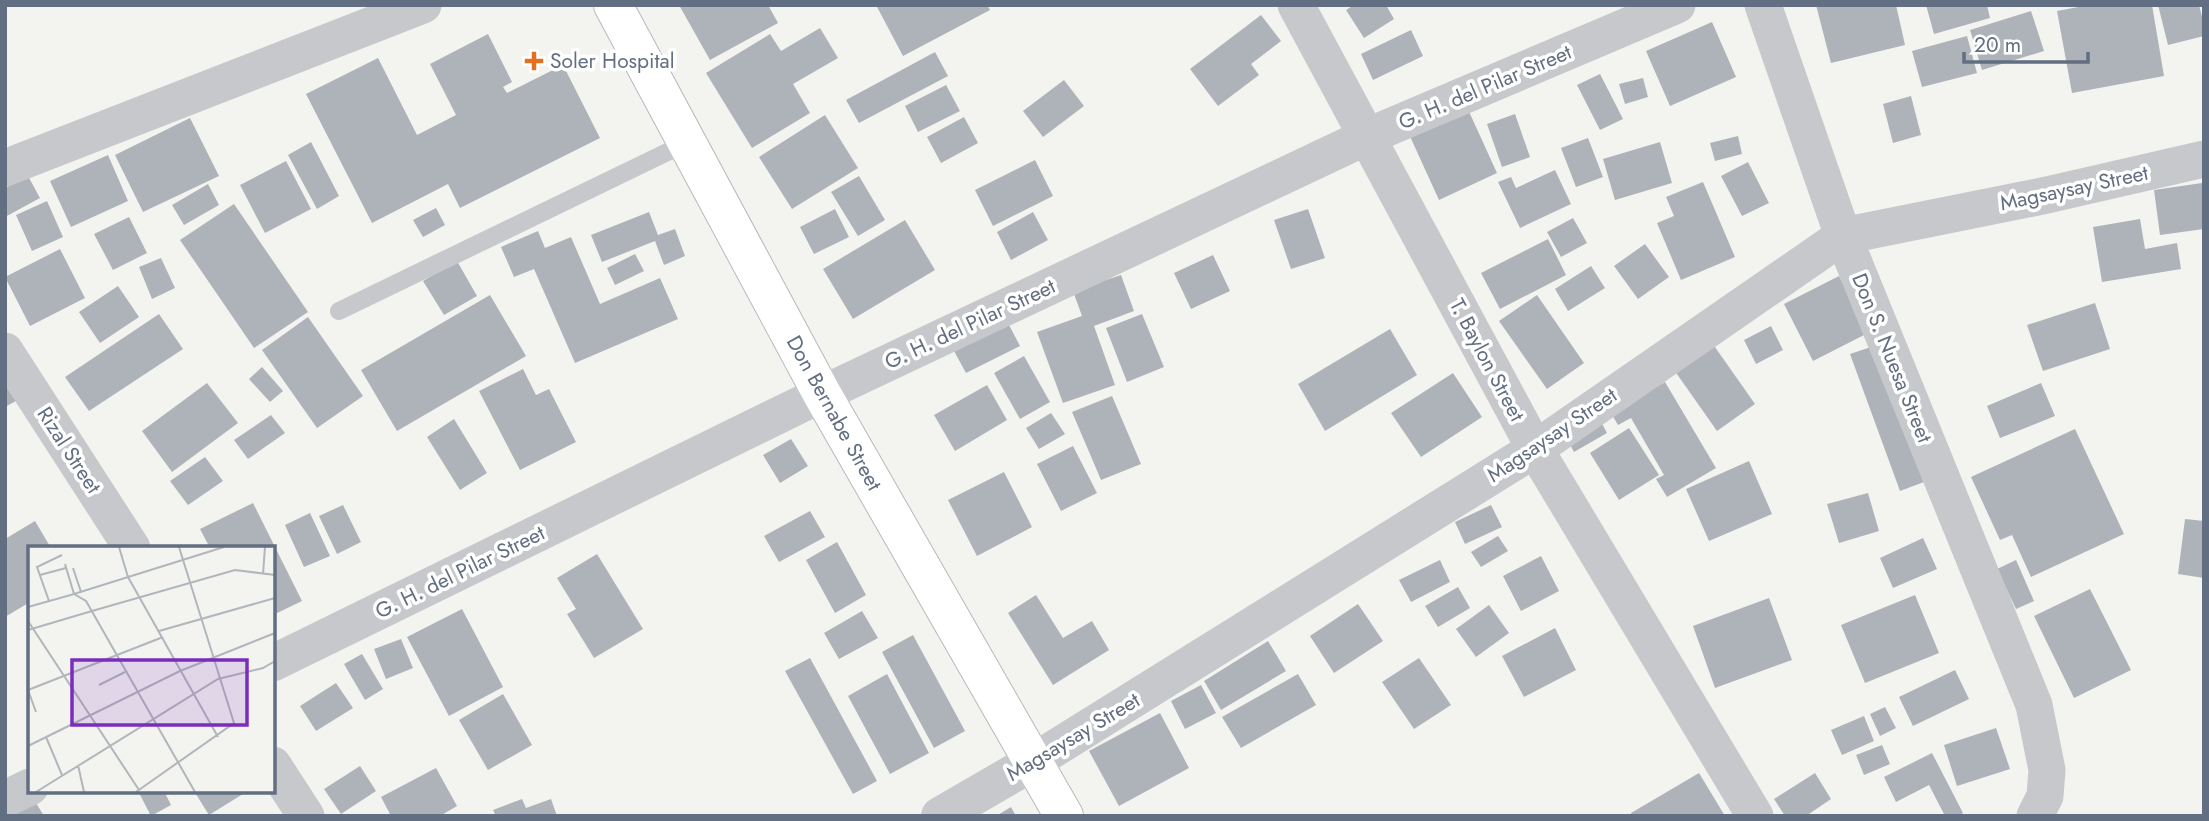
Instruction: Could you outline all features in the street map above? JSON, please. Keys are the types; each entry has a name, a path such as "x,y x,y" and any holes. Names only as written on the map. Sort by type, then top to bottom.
{"main road":[{"name":"Don Bernabe Street","path":"613,5 822,394 1064,816"}],"street":[{"path":"5,168 423,5"},
{"name":"T. Baylon Street","path":"1296,5 1535,449 1755,816"},
{"name":"G. H. del Pilar Street","path":"275,662 822,394 1366,137 1677,5"},
{"name":"Don S. Nuesa Street","path":"1763,5 1843,236 2034,705 2047,770 2045,796 2035,816"},
{"name":"Magsaysay Street","path":"940,816 1033,762 1535,449 1843,236 2047,195 2204,159"},
{"name":"Rizal Street","path":"5,351 131,546"},
{"path":"275,768 306,816"},
{"path":"5,799 28,788"}],"lane":[{"path":"339,311 688,142"}],"building":[{"path":"679,5 768,5 778,23 710,60"},
{"path":"876,5 987,5 990,10 903,56"},
{"path":"1354,5 1386,5 1394,19 1364,38 1346,10"},
{"path":"1816,5 1896,5 1905,45 1831,63"},
{"path":"1926,5 1987,5 1990,18 1934,34"},
{"path":"2089,5 2152,5 2164,76 2072,93 2057,11"},
{"path":"2158,5 2199,5 2204,36 2168,45"},
{"path":"2031,11 2044,51 1982,70 1970,30"},
{"path":"1261,15 1281,41 1251,64 1259,75 1218,106 1190,69"},
{"path":"1712,22 1736,77 1670,106 1646,51"},
{"path":"820,28 838,58 793,84 810,113 752,148 706,73 770,34 781,51"},
{"path":"1411,30 1423,56 1373,80 1361,54"},
{"path":"488,34 512,82 503,87 507,93 563,65 600,138 460,208 448,184 372,223 306,94 378,58 417,135 456,115 430,64"},
{"path":"1967,36 1977,73 1922,87 1912,51"},
{"path":"935,52 948,76 859,123 846,100"},
{"path":"1600,74 1623,119 1600,130 1577,85"},
{"path":"1643,78 1648,97 1625,104 1619,84"},
{"path":"1064,80 1084,106 1043,137 1023,111"},
{"path":"946,85 960,111 918,132 905,106"},
{"path":"1911,96 1921,135 1893,143 1883,104"},
{"path":"1466,105 1497,173 1439,200 1408,132"},
{"path":"1515,114 1530,157 1502,167 1487,124"},
{"path":"825,115 858,168 792,209 759,157"},
{"path":"964,117 978,143 941,163 927,137"},
{"path":"190,118 219,176 143,212 115,155"},
{"path":"1738,136 1742,154 1715,161 1710,143"},
{"path":"1588,138 1603,177 1576,187 1561,148"},
{"path":"311,142 339,196 317,209 288,155"},
{"path":"1660,142 1672,183 1615,200 1603,159"},
{"path":"108,155 128,201 71,227 50,181"},
{"path":"1035,160 1053,196 993,226 975,190"},
{"path":"286,161 311,209 265,233 240,185"},
{"path":"1748,162 1769,203 1742,216 1721,176"},
{"path":"1555,170 1571,204 1520,228 1498,182 1511,177 1516,188"},
{"path":"28,176 40,198 5,217 5,188"},
{"path":"859,176 885,220 858,236 831,192"},
{"path":"1703,182 1735,257 1681,280 1657,223 1674,216 1666,197"},
{"path":"2202,183 2204,229 2160,235 2154,190"},
{"path":"208,184 219,205 184,225 172,205"},
{"path":"47,201 63,237 32,251 16,215"},
{"path":"234,204 308,312 254,348 180,240"},
{"path":"436,208 445,225 423,237 413,220"},
{"path":"835,209 849,237 814,254 800,227"},
{"path":"1308,209 1325,258 1291,269 1274,220"},
{"path":"649,212 658,235 675,229 685,256 664,265 655,241 602,262 591,235"},
{"path":"1033,212 1048,240 1011,260 997,232"},
{"path":"129,217 147,253 113,270 94,234"},
{"path":"1573,218 1587,243 1561,257 1547,232"},
{"path":"2140,219 2145,249 2177,243 2181,269 2102,282 2093,227"},
{"path":"905,220 935,270 853,319 823,269"},
{"path":"538,231 545,248 571,237 600,304 660,278 678,319 575,363 534,269 514,277 501,247"},
{"path":"1548,239 1566,275 1500,309 1481,273"},
{"path":"1645,244 1669,277 1638,299 1614,266"},
{"path":"60,249 85,298 30,326 5,277"},
{"path":"635,254 644,271 615,285 607,268"},
{"path":"1213,255 1230,291 1191,309 1174,273"},
{"path":"161,258 175,288 152,299 139,267"},
{"path":"457,261 477,296 444,315 423,281"},
{"path":"1591,266 1605,288 1568,311 1555,289"},
{"path":"1121,275 1134,311 1094,326 1115,385 1063,403 1037,332 1082,316 1073,291"},
{"path":"1839,276 1868,333 1813,361 1784,304"},
{"path":"118,286 139,317 100,343 79,312"},
{"path":"490,295 526,356 397,431 361,370"},
{"path":"1537,295 1584,363 1547,389 1499,321"},
{"path":"2095,303 2110,349 2043,371 2027,325"},
{"path":"159,314 183,349 89,411 65,377"},
{"path":"1142,314 1164,367 1127,382 1106,328"},
{"path":"308,317 363,396 317,428 262,350"},
{"path":"1008,323 1020,346 966,373 954,351"},
{"path":"1771,326 1783,350 1756,364 1744,340"},
{"path":"1390,329 1417,375 1325,431 1298,384"},
{"path":"1710,340 1755,404 1717,431 1672,367"},
{"path":"1883,343 1932,479 1900,491 1850,354"},
{"path":"1024,356 1050,402 1020,419 994,373"},
{"path":"262,367 283,391 270,402 249,379"},
{"path":"523,369 536,395 549,389 576,442 520,470 479,391"},
{"path":"1453,373 1482,417 1421,457 1391,413"},
{"path":"5,382 16,401 5,407"},
{"path":"1665,382 1716,468 1667,497 1656,479 1664,475 1631,418 1618,425 1611,413"},
{"path":"207,383 238,423 172,472 142,431"},
{"path":"2041,383 2055,416 2000,438 1987,406"},
{"path":"987,385 1007,420 955,451 934,415"},
{"path":"1112,396 1141,464 1101,480 1072,412"},
{"path":"1051,413 1065,434 1039,449 1026,428"},
{"path":"271,415 285,433 248,459 234,440"},
{"path":"1599,418 1607,433 1574,452 1566,437"},
{"path":"454,419 487,473 460,490 427,437"},
{"path":"1629,428 1659,475 1619,500 1590,453"},
{"path":"2075,429 2124,534 2031,577 2012,535 2000,540 1971,477"},
{"path":"791,439 808,466 780,483 763,455"},
{"path":"1073,446 1097,493 1061,511 1037,464"},
{"path":"205,457 223,481 188,505 170,481"},
{"path":"1749,461 1772,514 1709,541 1686,489"},
{"path":"1004,472 1032,527 977,556 948,500"},
{"path":"1868,493 1879,531 1839,543 1827,504"},
{"path":"253,503 274,546 209,546 200,529"},
{"path":"343,505 361,542 337,554 319,516"},
{"path":"1491,505 1502,527 1465,544 1455,522"},
{"path":"810,511 825,537 779,562 764,536"},
{"path":"310,513 330,556 304,567 285,525"},
{"path":"2185,519 2204,521 2204,578 2178,574"},
{"path":"35,521 50,546 28,546 28,603 5,617 5,539"},
{"path":"1498,536 1508,551 1481,567 1471,552"},
{"path":"1923,538 1937,569 1893,588 1880,558"},
{"path":"837,542 866,595 835,613 806,560"},
{"path":"275,547 302,601 275,614"},
{"path":"597,554 643,629 594,658 567,614 576,609 557,578"},
{"path":"1541,556 1559,591 1521,611 1503,576"},
{"path":"1440,560 1450,582 1411,602 1399,580"},
{"path":"2016,560 2034,601 2016,609 1997,569"},
{"path":"1458,587 1470,608 1438,627 1425,606"},
{"path":"2090,589 2131,670 2074,698 2034,616"},
{"path":"1036,595 1063,638 1092,621 1109,650 1053,685 1008,613"},
{"path":"1915,595 1939,653 1865,683 1841,625"},
{"path":"1769,598 1792,660 1715,688 1693,626"},
{"path":"1358,604 1383,641 1334,673 1310,636"},
{"path":"1489,605 1509,633 1476,657 1456,629"},
{"path":"462,609 503,687 449,716 407,637"},
{"path":"862,611 878,638 839,659 824,633"},
{"path":"1555,628 1576,670 1524,697 1502,656"},
{"path":"913,635 965,731 934,748 882,652"},
{"path":"401,639 413,668 386,679 374,649"},
{"path":"1268,641 1286,671 1221,710 1204,681"},
{"path":"362,654 383,689 365,700 344,664"},
{"path":"810,658 877,781 853,794 785,671"},
{"path":"1419,658 1451,705 1414,729 1382,682"},
{"path":"1955,670 1969,699 1913,726 1899,697"},
{"path":"887,674 929,753 890,774 848,696"},
{"path":"1298,674 1316,705 1241,748 1222,717"},
{"path":"336,683 353,708 316,731 300,706"},
{"path":"1201,685 1216,713 1185,729 1171,701"},
{"path":"503,694 532,745 488,770 459,720"},
{"path":"1885,707 1896,728 1880,736 1870,714"},
{"path":"1160,713 1189,768 1119,806 1089,751"},
{"path":"1864,716 1874,741 1842,755 1831,730"},
{"path":"1996,728 2010,769 1957,786 1944,745"},
{"path":"1882,745 1890,764 1864,775 1856,755"},
{"path":"1932,753 1963,813 1958,816 1945,816 1929,785 1896,802 1884,777"},
{"path":"360,766 376,791 341,814 324,789"},
{"path":"436,768 457,806 440,816 391,816 381,797"},
{"path":"1699,773 1725,816 1632,816 1631,813"},
{"path":"1815,773 1831,799 1806,816 1785,816 1774,799"},
{"path":"139,793 165,793 171,805 151,816"},
{"path":"195,793 243,794 209,815"},
{"path":"33,798 44,816 5,816"},
{"path":"522,799 526,808 551,799 557,816 496,816 493,810"},
{"path":"1011,807 1016,816 996,816"}],"place":[{"name":"Soler Hospital","path":"534,61"}]}
